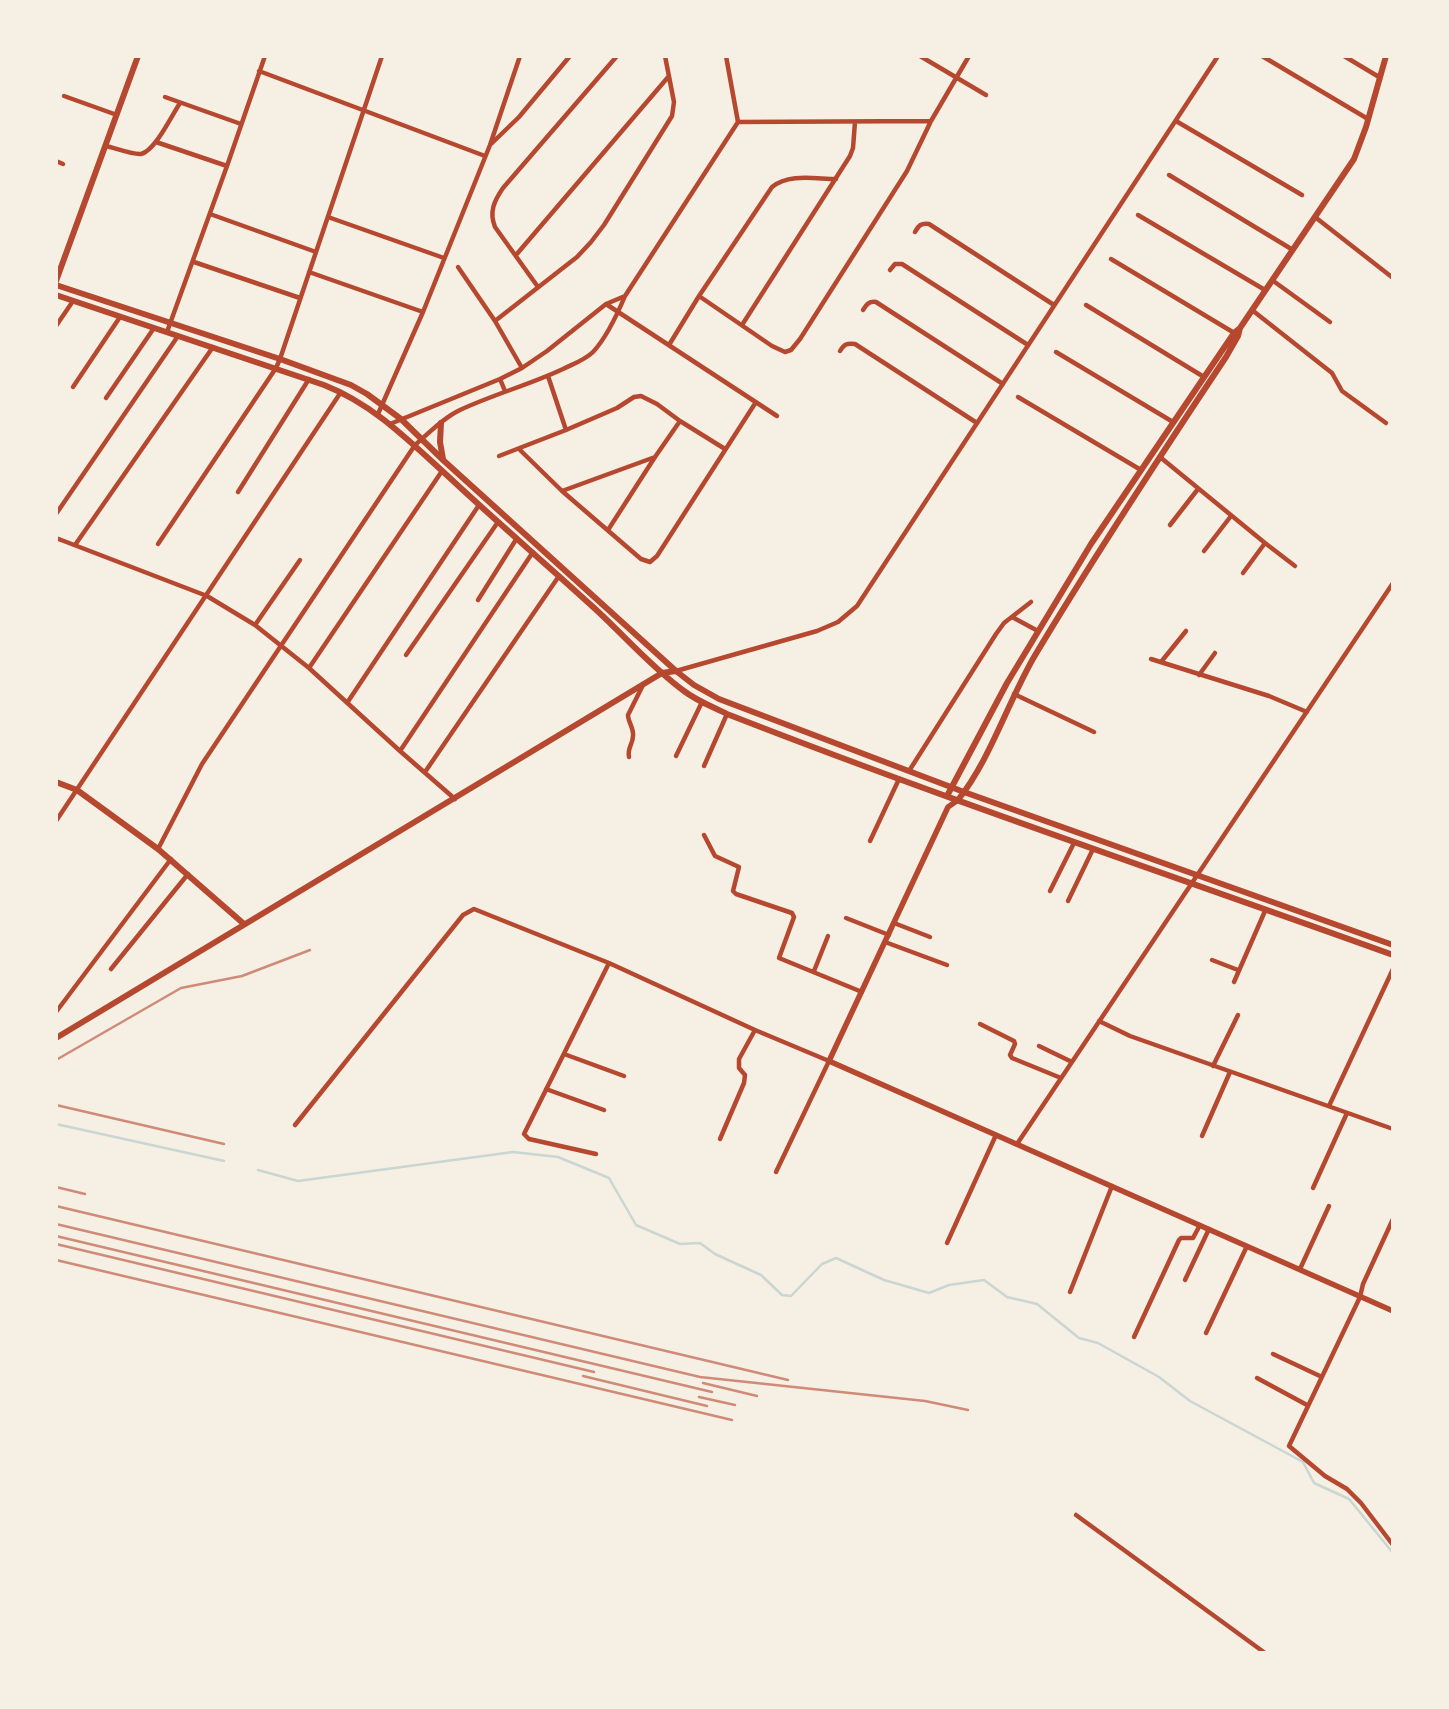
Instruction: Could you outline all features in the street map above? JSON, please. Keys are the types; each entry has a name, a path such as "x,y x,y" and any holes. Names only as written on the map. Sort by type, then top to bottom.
{"main road":[{"path":"138,56 56,283 280,359 350,386 384,405 676,671 694,685 720,700 964,792 1393,946"},
{"path":"947,796 1007,682 1091,544 1354,159 1368,119 1386,56"},
{"path":"56,295 309,380 341,392 378,414 533,552 662,673 685,692 702,702 728,714 898,779 1393,955"},
{"path":"958,800 979,769 1014,694 1034,658 1107,537 1226,357 1236,334"},
{"path":"441,423 440,442 443,460"},
{"path":"1024,653 1034,658"},
{"path":"56,1038 662,673 676,671"},
{"path":"56,782 77,790 158,848 244,924"}],"street":[{"path":"168,332 265,56"},
{"path":"158,544 276,368 382,56"},
{"path":"378,414 384,405 423,312 490,145 520,56"},
{"path":"490,145 519,117 570,56"},
{"path":"538,287 495,227 492,220 492,210 496,199 509,180 617,56"},
{"path":"495,321 577,257 604,225 672,116 674,102 666,56"},
{"path":"158,848 202,764 415,445 460,410 548,376 585,359 594,352 618,313 625,296 738,122 726,56"},
{"path":"920,56 986,95"},
{"path":"699,296 772,346 785,352 794,346 907,171 931,121 969,56"},
{"path":"676,671 817,631 838,622 857,606 1218,56"},
{"path":"1262,56 1368,119"},
{"path":"1344,56 1379,78"},
{"path":"259,71 485,156"},
{"path":"516,255 669,76"},
{"path":"64,96 117,115"},
{"path":"165,97 241,124"},
{"path":"106,146 137,154 143,153 156,142 180,103"},
{"path":"738,122 931,121"},
{"path":"1176,121 1302,195"},
{"path":"742,325 836,179 853,148 855,122"},
{"path":"156,142 227,166"},
{"path":"56,161 63,164"},
{"path":"1169,175 1293,250"},
{"path":"669,345 766,193 772,187 778,182 787,179 836,179"},
{"path":"210,214 316,252"},
{"path":"1138,215 1265,290"},
{"path":"328,217 444,258"},
{"path":"1315,217 1393,278"},
{"path":"915,232 919,225 929,224 1054,305"},
{"path":"1110,259 1236,334"},
{"path":"194,262 300,298"},
{"path":"890,270 895,264 902,264 1028,345"},
{"path":"458,267 495,321 522,368"},
{"path":"309,272 423,312"},
{"path":"1272,280 1330,322"},
{"path":"390,424 500,379 522,368 547,351 606,304 625,296"},
{"path":"56,326 73,301"},
{"path":"863,310 868,303 876,302 1003,384"},
{"path":"606,304 777,416"},
{"path":"1086,305 1204,377"},
{"path":"1252,310 1332,373 1342,391 1386,423"},
{"path":"73,387 120,317"},
{"path":"106,398 154,328"},
{"path":"56,514 178,336"},
{"path":"840,351 843,345 848,343 855,344 977,423"},
{"path":"75,545 213,347"},
{"path":"1056,352 1173,422"},
{"path":"548,376 566,430"},
{"path":"500,379 505,392"},
{"path":"238,492 309,380"},
{"path":"56,821 341,392"},
{"path":"499,456 566,430 617,408 634,397 641,396 649,399 724,450"},
{"path":"1018,396 1141,470"},
{"path":"519,449 562,491 646,562 652,561 756,402"},
{"path":"608,530 680,421"},
{"path":"562,491 655,457"},
{"path":"1160,457 1295,566"},
{"path":"309,668 442,471"},
{"path":"1170,525 1198,488"},
{"path":"347,703 479,505"},
{"path":"1204,551 1231,516"},
{"path":"406,656 498,522"},
{"path":"56,538 207,596 255,625 309,668 455,799"},
{"path":"478,600 517,538"},
{"path":"1243,573 1265,543"},
{"path":"400,751 533,552"},
{"path":"255,625 300,560"},
{"path":"425,772 559,576"},
{"path":"1017,1144 1393,582"},
{"path":"909,771 1004,623 1032,602"},
{"path":"1012,618 1038,631"},
{"path":"1161,662 1186,631"},
{"path":"1199,675 1215,654"},
{"path":"1151,659 1269,696 1307,712"},
{"path":"630,757 628,750 633,736 628,714 644,684"},
{"path":"1014,694 1094,732"},
{"path":"676,756 702,702"},
{"path":"704,766 728,714"},
{"path":"870,841 898,779"},
{"path":"947,796 948,807"},
{"path":"776,1172 948,807 958,800"},
{"path":"704,835 715,856 739,867 733,891 736,894 792,913 794,917 779,958 862,992"},
{"path":"1050,891 1074,843"},
{"path":"1068,901 1093,849"},
{"path":"56,1012 171,859"},
{"path":"111,969 188,874"},
{"path":"294,1124 463,916 474,909 609,963 754,1030 829,1060 1393,1311"},
{"path":"1234,982 1265,910"},
{"path":"846,918 888,935"},
{"path":"894,923 930,937"},
{"path":"814,971 828,936"},
{"path":"886,942 946,965"},
{"path":"1212,960 1238,970"},
{"path":"596,1154 529,1139 524,1134 609,963"},
{"path":"1330,1106 1393,968"},
{"path":"1213,1066 1238,1015"},
{"path":"1099,1021 1130,1036 1393,1129"},
{"path":"980,1024 1014,1041 1015,1044 1010,1055 1012,1058 1061,1078"},
{"path":"720,1140 744,1083 745,1075 739,1068 739,1059 754,1030"},
{"path":"1039,1046 1072,1062"},
{"path":"564,1054 624,1076"},
{"path":"1202,1136 1230,1072"},
{"path":"546,1089 604,1110"},
{"path":"1312,1188 1347,1113"},
{"path":"947,1242 996,1135"},
{"path":"1070,1292 1112,1186"},
{"path":"1300,1269 1329,1206"},
{"path":"1393,1219 1362,1284 1360,1296 1289,1446 1325,1476 1347,1489 1362,1503 1393,1545"},
{"path":"1134,1336 1180,1239 1193,1238 1200,1225"},
{"path":"1185,1280 1209,1229"},
{"path":"1206,1333 1247,1246"},
{"path":"1273,1354 1322,1377"},
{"path":"1257,1378 1307,1405"},
{"path":"1076,1515 1265,1653"}],"waterway":[{"path":"56,1124 224,1161"},
{"path":"258,1170 298,1181 513,1152 558,1157 609,1178 636,1225 680,1244 700,1243 715,1254 761,1275 782,1295 791,1296 822,1264 836,1258 884,1280 929,1293 949,1285 984,1280 1007,1297 1037,1304 1079,1338 1098,1343 1159,1377 1190,1401 1303,1462 1314,1483 1349,1499 1393,1553"}],"railway":[{"path":"56,1060 181,988 242,976 310,950"},
{"path":"56,1105 224,1144"},
{"path":"56,1187 85,1194"},
{"path":"56,1206 788,1380"},
{"path":"56,1224 700,1377 925,1401 968,1410"},
{"path":"56,1236 712,1392"},
{"path":"56,1244 594,1372"},
{"path":"56,1260 732,1420"},
{"path":"583,1376 707,1406"},
{"path":"703,1383 757,1396"},
{"path":"699,1397 735,1405"}]}
